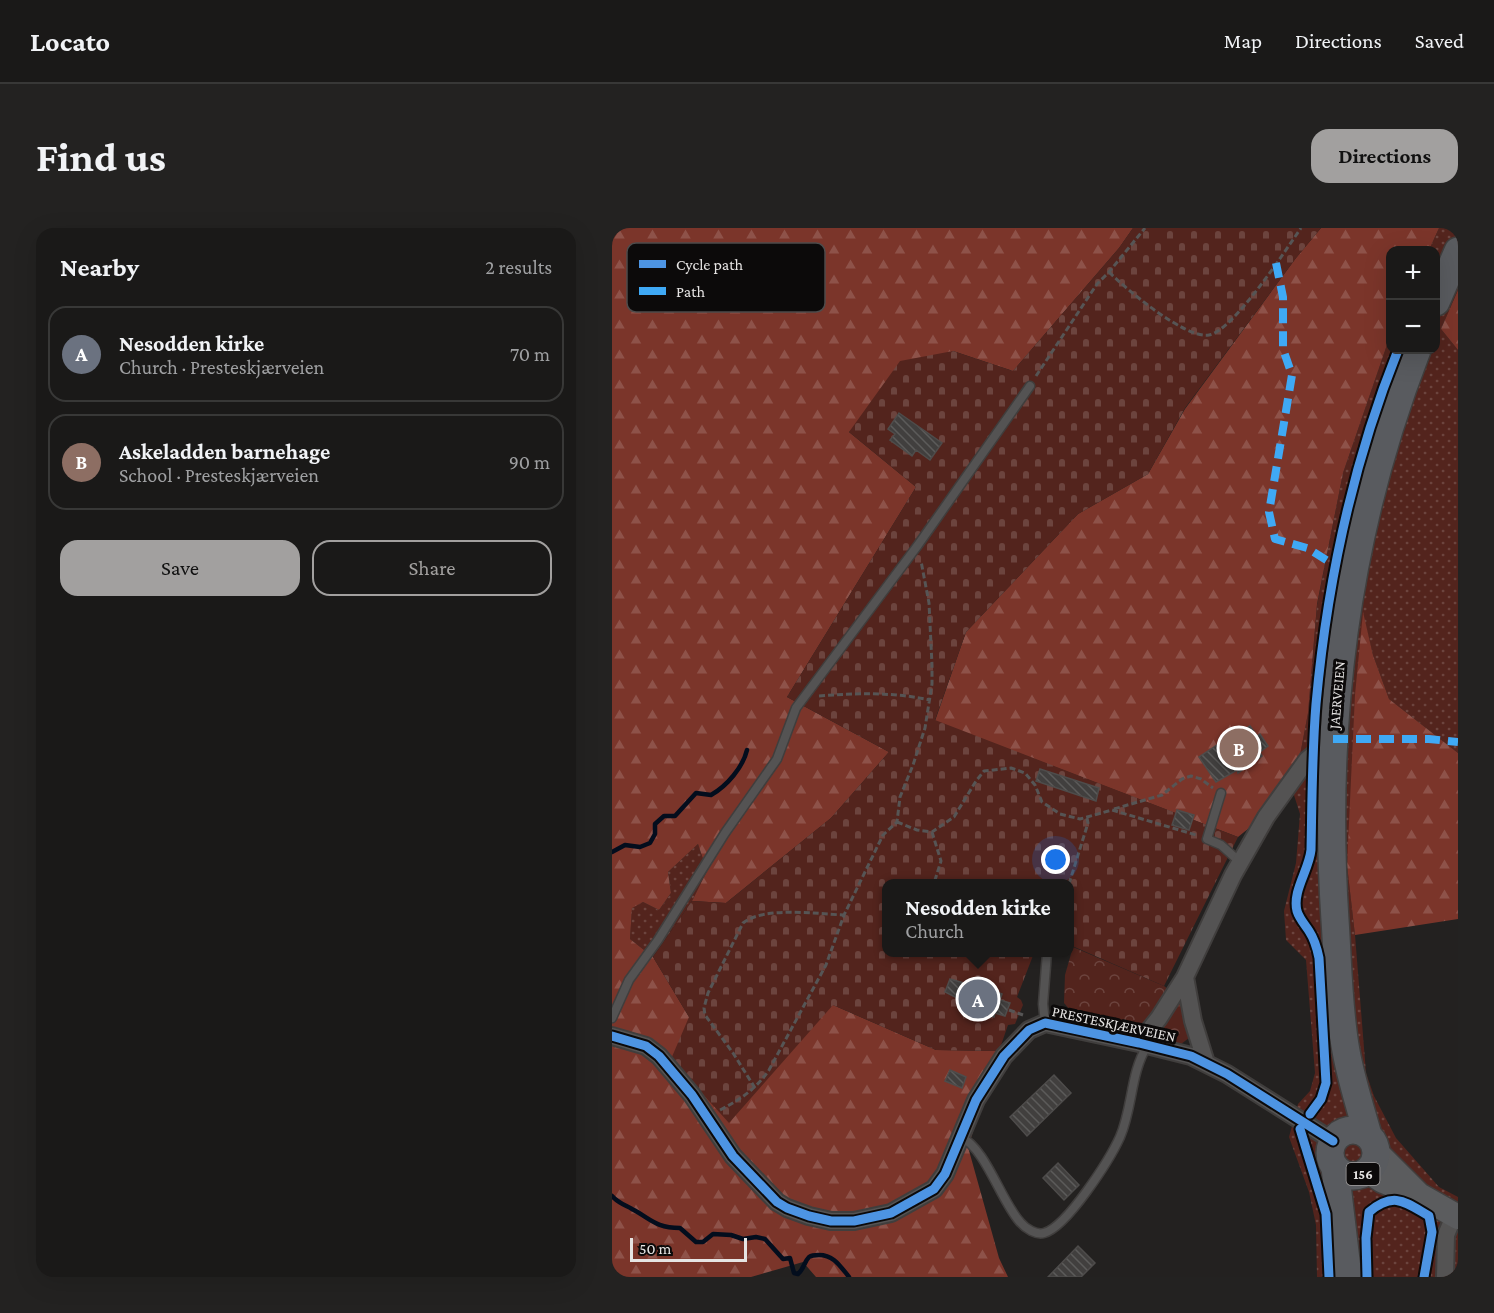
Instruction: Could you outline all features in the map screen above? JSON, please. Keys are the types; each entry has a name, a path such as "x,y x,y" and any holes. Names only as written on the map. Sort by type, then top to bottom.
{"main road":[{"path":"1437,300 1458,251"},
{"name":"JAERVEIEN","path":"1369,1158 1346,1050 1331,860 1331,793 1336,682 1347,601 1372,488 1404,383 1415,354"},
{"name":"JAERVEIEN","path":"1335,1138 1341,1119 1346,1050"},
{"path":"1335,1138 1354,1129 1383,1181 1419,1195 1456,1217"},
{"name":"156","path":"1335,1138 1330,1157 1335,1168 1348,1277"},
{"name":"156","path":"1335,1168 1348,1176 1369,1158"},
{"name":"156","path":"1348,1277 1354,1209 1369,1158"}],"street":[{"name":"PRESTESKJÆRVEIEN","path":"1143,1044 1185,977 1240,862 1266,817 1313,755"},
{"name":"PRESTESKJÆRVEIEN","path":"1185,977 1193,1021 1206,1063"},
{"name":"PRESTESKJÆRVEIEN","path":"612,1036 646,1046 659,1056 686,1088 733,1156 777,1202 808,1216 831,1221 854,1221 891,1213 934,1189 945,1174 976,1100 1004,1056 1029,1030 1045,1023 1191,1056 1227,1074 1335,1138"},
{"path":"1445,1277 1446,1235 1456,1217"},
{"path":"1445,1277 1458,1249"}],"lane":[{"path":"612,1018 629,980 658,940 725,833 777,759 796,708 918,544 1030,386"},
{"path":"1221,794 1207,839 1221,845 1240,862"},
{"path":"1045,1023 1043,1004 1047,957"},
{"path":"961,1137 968,1140 978,1154 1009,1208 1023,1225 1035,1232 1047,1232 1060,1223 1087,1190 1116,1145 1128,1116 1134,1077 1143,1044"}],"path":[{"path":"1030,386 1097,284 1145,228"},
{"path":"1109,272 1179,328 1195,335 1209,335 1225,327 1238,313 1301,228"},
{"path":"706,1118 743,1098 770,1070 826,965 844,915 883,835 897,822 900,797 925,728 930,700 932,665 929,603 918,544"},
{"path":"804,698 856,693 906,695 930,700"},
{"path":"897,822 917,830 932,832 954,817 976,781 984,771 990,769 1011,768 1025,773 1048,808 1080,819 1162,795 1182,779 1191,776 1201,779 1221,794"},
{"path":"1112,810 1207,839"},
{"path":"1071,879 1088,823 1087,818"},
{"path":"932,832 942,861 934,879"},
{"path":"755,1088 705,1015 704,1008 730,946 743,923 765,914 844,915"}],"green space":[{"path":"612,228 1133,228 1119,248 1013,371 953,351 849,432 916,487 787,697 889,752 831,818 726,903 692,901 707,871 698,844 668,872 671,893 659,910 643,902 632,908 630,939 653,957 689,1017 833,1005 936,1050 999,1051 968,1147 999,1258 1008,1277 816,1277 803,1262 751,1277 612,1277"},
{"path":"1133,228 1321,228 1296,258 1185,408 1148,474 1078,514 966,632 935,720 1238,837 1164,986 1074,947 1074,879 882,879 882,957 1032,957 1017,997 1023,1005 1015,1024 1008,1025 999,1051 936,1050 833,1005 729,1123 671,1059 689,1017 653,957 692,901 726,903 831,818 889,752 787,697 916,487 849,432 900,361 953,351 1013,371 1119,248"},
{"path":"1321,228 1439,228 1431,246 1386,246 1386,348 1343,473 1317,604 1308,713 1293,792 1238,837 935,721 966,632 1078,514 1148,474 1185,409 1296,258"},
{"path":"1439,228 1458,228 1458,290 1441,329 1458,350 1458,753 1389,699 1373,655 1363,615 1347,865 1366,1073 1374,1096 1396,1138 1439,1187 1458,1197 1458,1277 1317,1277 1316,1225 1309,1192 1289,1137 1298,1104 1310,1091 1315,1073 1306,960 1286,940 1284,911 1296,863 1300,814 1293,792 1308,713 1317,605 1343,473 1386,348 1386,354 1440,354 1440,246 1431,246"},
{"path":"1458,290 1458,350 1441,329"},
{"path":"1363,612 1373,655 1389,699 1458,753 1458,919 1355,935 1347,865 1355,695"},
{"path":"698,844 707,871 692,901 653,957 630,939 632,907 643,902 659,910 671,893 668,872"},
{"path":"1074,947 1164,986 1181,999 1189,1038 1181,1044 1112,1034 1083,1025 1064,1003 1065,975 1070,957 1074,957"}],"building":[{"path":"899,413 942,443 930,460 916,450 912,456 890,440 895,434 888,429"},
{"path":"1250,726 1257,736 1260,734 1268,746 1260,752 1262,756 1238,773 1237,770 1216,782 1199,757 1238,731 1239,733"},
{"path":"1040,769 1099,788 1096,801 1036,781"},
{"path":"1177,810 1194,815 1189,830 1172,825"},
{"path":"950,979 971,985 972,983 1002,994 1000,1000 1010,1003 1005,1016 995,1013 994,1017 964,1006 965,1002 945,992"},
{"path":"950,1070 966,1077 962,1088 945,1081"},
{"path":"1054,1075 1071,1093 1027,1136 1010,1117"},
{"path":"1058,1163 1079,1185 1064,1200 1043,1178"},
{"path":"1078,1246 1095,1263 1081,1277 1048,1277"}],"waterway":[{"path":"612,852 625,845 640,847 650,843 655,834 655,824 664,816 675,816 696,793 711,795 723,787 734,776 747,750"},
{"path":"612,1196 654,1222 680,1228 696,1242 703,1242 713,1234 731,1235 743,1239 756,1237 765,1239 783,1259 790,1258 794,1273 798,1274 812,1255 824,1255 840,1265 849,1277"}],"marked path":[{"path":"1276,263 1283,297 1283,349 1292,375 1269,512 1275,539 1307,548 1336,566"},
{"path":"1333,739 1429,739 1458,742"}],"cycle path":[{"path":"1310,1114 1321,1099 1326,1083 1319,958 1311,934 1299,916 1296,903 1311,850 1314,741 1321,659 1344,524 1368,436 1396,354"},
{"path":"612,1036 646,1046 659,1056 692,1095 733,1156 777,1202 809,1216 831,1221 854,1221 891,1213 934,1189 945,1174 976,1100 1004,1056 1029,1030 1045,1023 1191,1056 1227,1074 1333,1141"},
{"path":"1300,1129 1326,1214 1329,1277"},
{"path":"1367,1277 1366,1238 1369,1212 1393,1200 1406,1203 1429,1216 1432,1232 1424,1277"}],"place":[{"name":"Askeladden barnehage","path":"1239,748"},
{"name":"Nesodden kirke","path":"978,999"}]}
